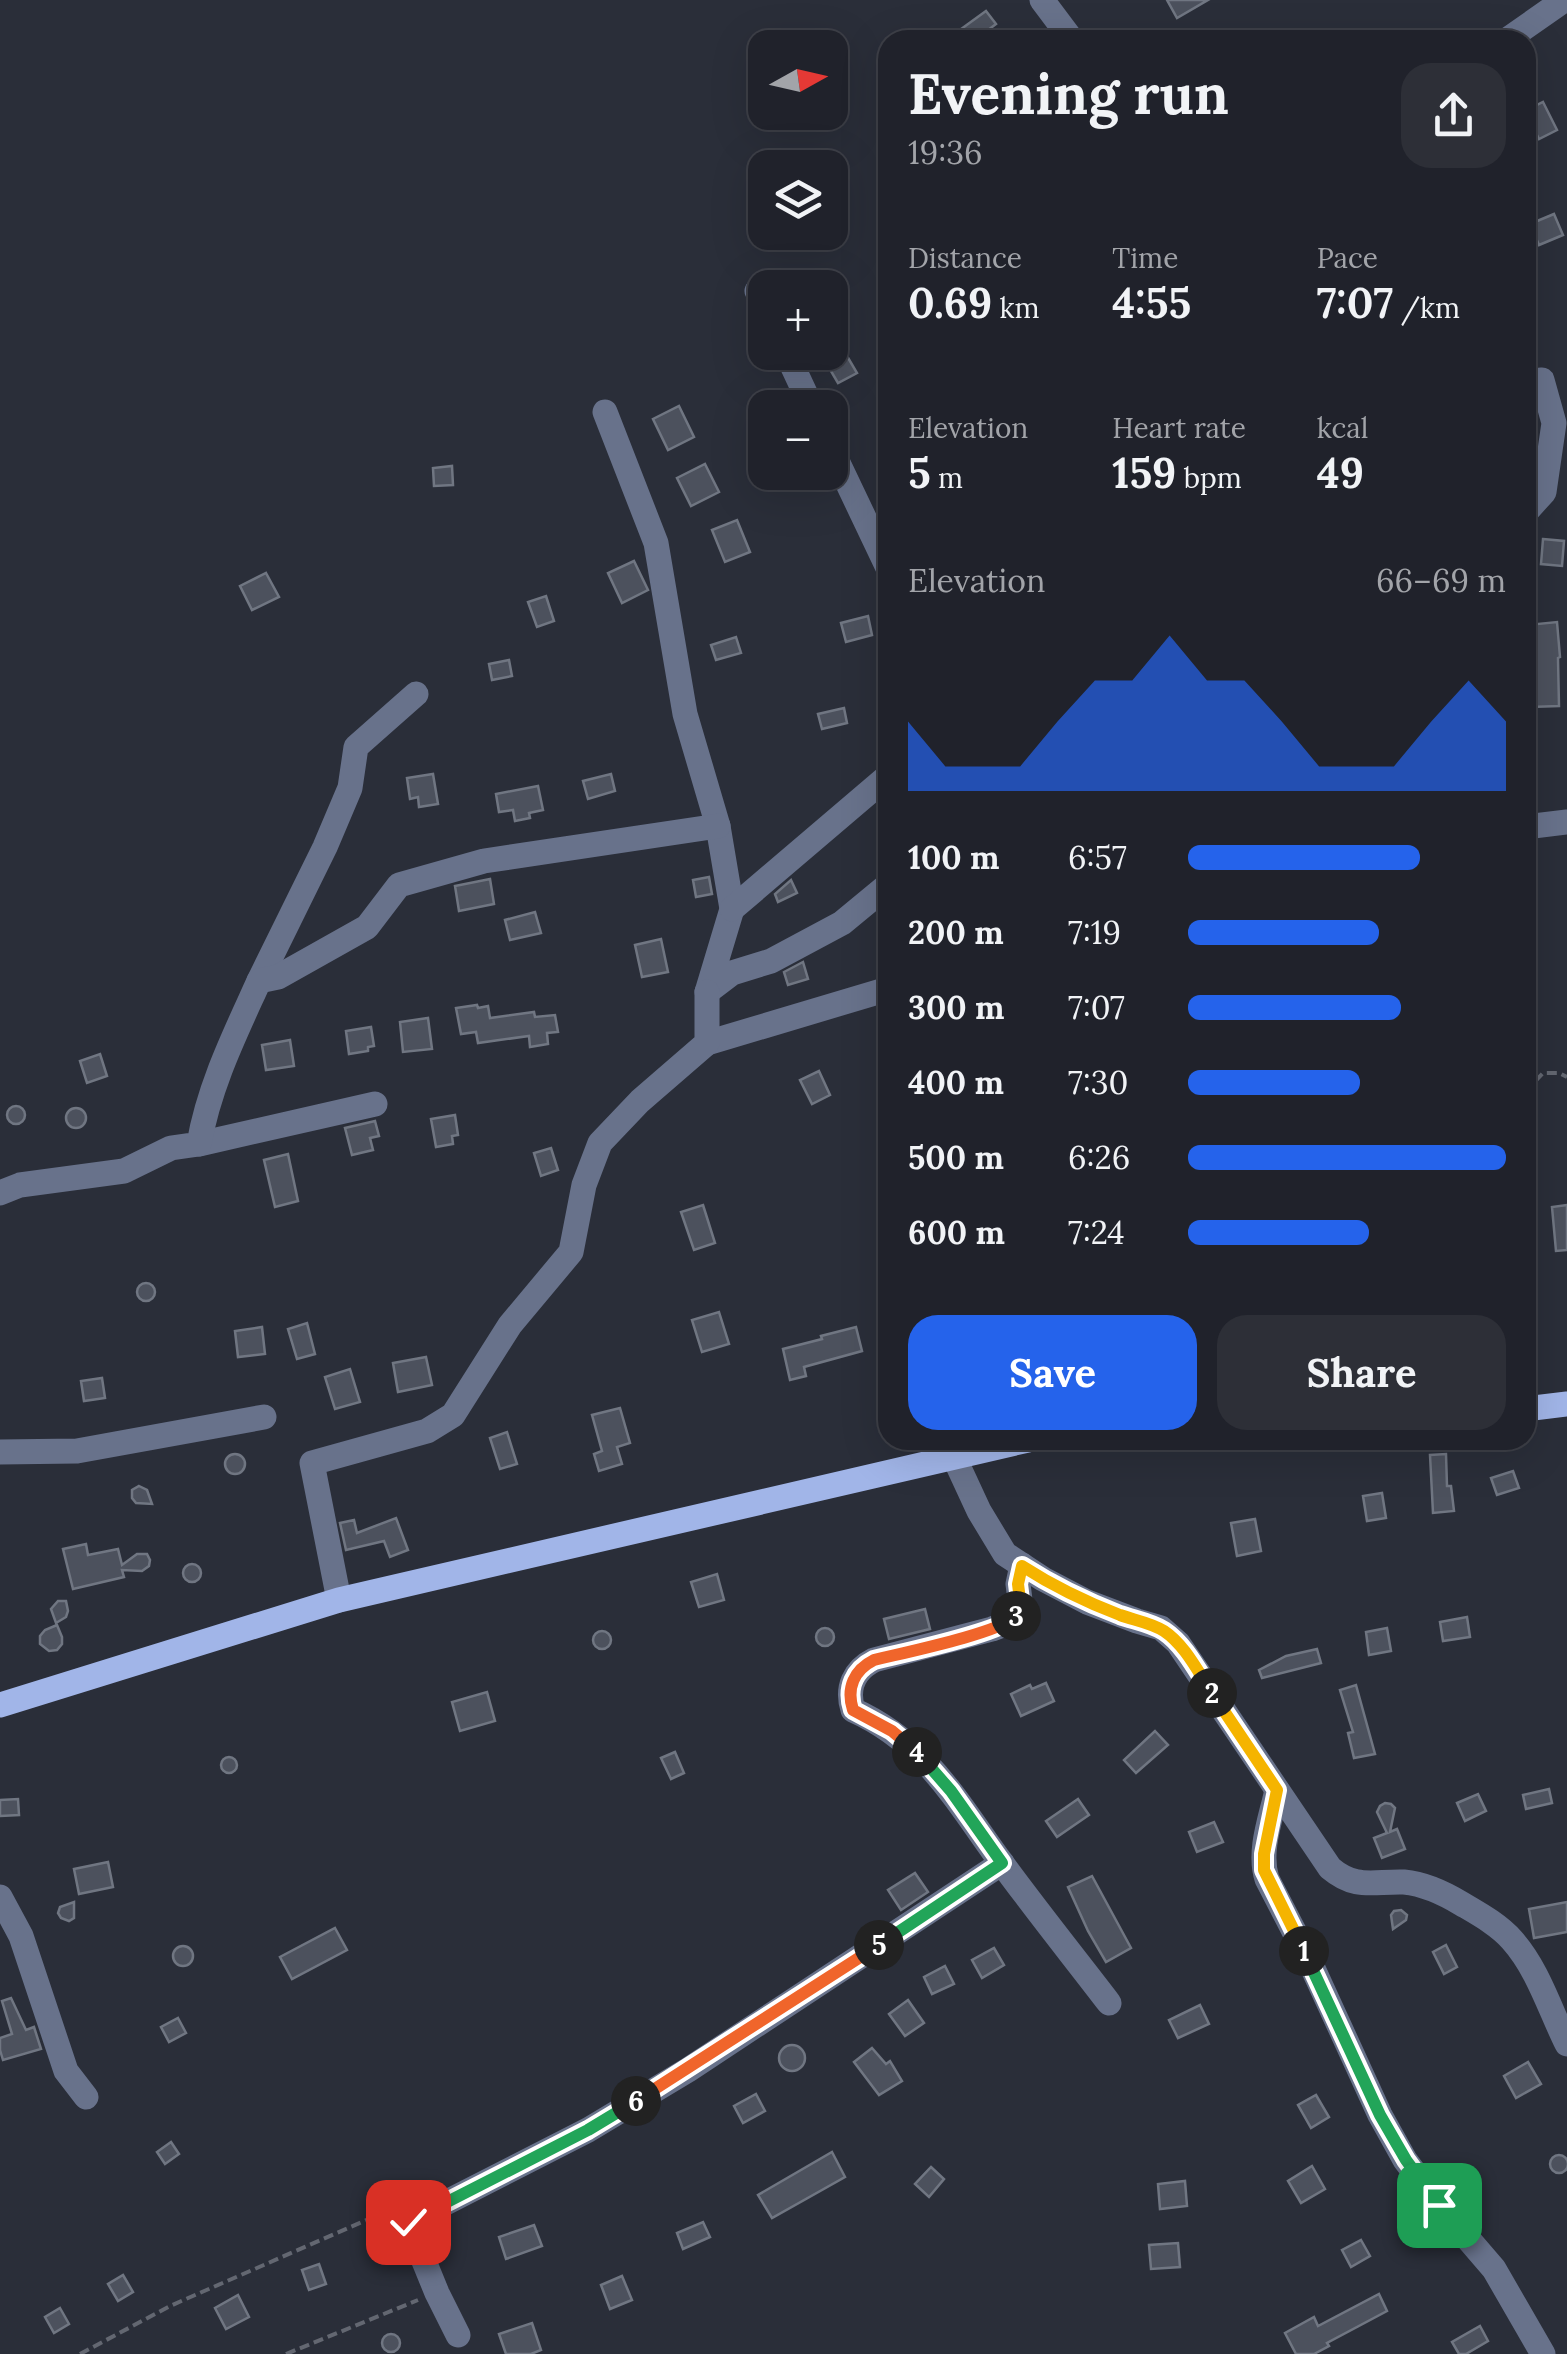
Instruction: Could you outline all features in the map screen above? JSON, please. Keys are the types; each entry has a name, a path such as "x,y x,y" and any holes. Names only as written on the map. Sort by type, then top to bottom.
{"main road":[{"path":"1536,1408 1567,1404"},
{"path":"0,1705 339,1600 984,1450"}],"street":[{"path":"1042,0 1064,30"},
{"path":"1520,30 1564,0"},
{"path":"1536,381 1542,380 1554,423 1544,492 1536,501"},
{"path":"605,412 656,543 685,714 718,826 732,909 708,992 707,1043"},
{"path":"848,484 878,547"},
{"path":"199,1144 220,1065 350,788 356,746 416,694"},
{"path":"732,909 878,785"},
{"path":"1536,826 1567,822"},
{"path":"259,980 278,977 367,927 400,885 484,860 718,826"},
{"path":"708,992 732,973 771,961 842,922 878,893"},
{"path":"339,1600 312,1463 427,1431 453,1415 510,1325 570,1252 584,1185 600,1143 640,1101 707,1043 878,992"},
{"path":"0,1193 20,1186 124,1171 171,1148 375,1104"},
{"path":"0,1452 77,1451 264,1417"},
{"path":"954,1457 979,1511 1005,1554 1087,1602 1161,1628 1178,1642 1330,1868 1343,1879 1356,1882 1407,1882 1430,1887 1482,1916 1511,1939 1530,1965 1567,2044"},
{"path":"1022,1566 1018,1584 1021,1608 1013,1621 874,1660 855,1675 850,1699 853,1710 870,1717 913,1748 951,1791 1109,2003"},
{"path":"1277,1790 1264,1854 1267,1879 1380,2115 1406,2160 1494,2270 1543,2354"},
{"path":"458,2335 408,2222 588,2130 705,2059 1002,1863"},
{"path":"0,1897 20,1936 66,2071 86,2098"}],"path":[{"path":"1536,1080 1543,1073 1567,1077"},
{"path":"80,2354 170,2306 378,2215 408,2222"},
{"path":"286,2354 436,2292"}],"building":[{"path":"1167,0 1208,0 1177,18"},
{"path":"986,11 996,24 988,30 960,30"},
{"path":"1543,102 1557,130 1539,139 1536,133 1536,106"},
{"path":"1554,214 1563,235 1539,245 1536,222"},
{"path":"848,358 857,373 838,383 830,370 848,370"},
{"path":"679,406 694,437 668,450 653,419"},
{"path":"705,464 719,492 691,506 677,478"},
{"path":"452,466 453,485 434,486 433,468"},
{"path":"737,520 750,552 725,562 712,530"},
{"path":"1543,539 1564,541 1562,566 1541,564"},
{"path":"634,561 648,590 622,603 608,573"},
{"path":"266,573 279,597 252,610 240,586"},
{"path":"546,596 554,621 537,627 528,602"},
{"path":"868,616 872,635 846,642 841,623"},
{"path":"1557,622 1559,706 1536,707 1536,624"},
{"path":"736,637 741,653 716,660 711,645"},
{"path":"509,660 512,676 492,680 489,664"},
{"path":"844,708 847,723 822,729 818,714"},
{"path":"433,774 438,804 419,807 418,797 410,799 407,778"},
{"path":"611,774 615,791 588,799 583,781"},
{"path":"538,786 543,810 515,821 513,810 499,812 496,794"},
{"path":"709,877 712,894 696,897 693,880"},
{"path":"490,879 494,904 459,911 455,886"},
{"path":"791,880 797,893 778,902 775,894"},
{"path":"535,912 541,933 510,940 505,920"},
{"path":"661,939 668,972 642,977 635,945"},
{"path":"803,962 808,979 788,985 784,972"},
{"path":"488,1006 490,1018 534,1012 535,1017 555,1015 558,1032 547,1033 548,1044 530,1047 529,1036 478,1043 476,1032 461,1034 456,1008"},
{"path":"428,1018 432,1049 403,1052 400,1022"},
{"path":"371,1027 374,1046 349,1054 346,1031"},
{"path":"290,1040 294,1066 266,1070 262,1045"},
{"path":"100,1054 107,1076 87,1083 80,1061"},
{"path":"819,1071 830,1095 812,1104 800,1080"},
{"path":"16,1106 25,1115 16,1124 7,1115"},
{"path":"76,1108 86,1118 76,1128 66,1118"},
{"path":"455,1115 458,1135 452,1136 453,1144 436,1147 431,1119"},
{"path":"375,1121 379,1136 370,1138 373,1150 352,1155 345,1128"},
{"path":"551,1148 558,1170 541,1176 534,1153"},
{"path":"288,1154 298,1201 275,1207 264,1160"},
{"path":"703,1205 715,1243 694,1250 681,1212"},
{"path":"1567,1205 1567,1250 1556,1251 1552,1207"},
{"path":"146,1283 155,1292 146,1301 137,1292"},
{"path":"719,1312 729,1344 702,1352 692,1320"},
{"path":"307,1323 315,1354 297,1359 288,1329"},
{"path":"262,1327 265,1354 238,1357 235,1331"},
{"path":"856,1327 862,1351 804,1367 806,1376 790,1380 783,1349"},
{"path":"426,1357 432,1385 398,1392 393,1363"},
{"path":"350,1369 360,1402 335,1409 325,1377"},
{"path":"102,1378 105,1398 84,1401 81,1381"},
{"path":"620,1408 630,1443 617,1447 622,1464 599,1471 594,1454 602,1451 592,1415"},
{"path":"507,1432 517,1464 500,1469 490,1438"},
{"path":"235,1454 245,1464 235,1474 225,1464"},
{"path":"1446,1454 1447,1486 1451,1486 1454,1511 1433,1513 1430,1455"},
{"path":"1513,1471 1519,1488 1497,1495 1491,1478"},
{"path":"139,1486 147,1490 152,1504 136,1503 132,1498 132,1490"},
{"path":"1382,1493 1386,1518 1367,1521 1363,1496"},
{"path":"396,1518 408,1550 390,1557 384,1541 346,1550 340,1523 354,1520 357,1533"},
{"path":"1255,1519 1261,1551 1237,1556 1231,1523"},
{"path":"86,1544 88,1555 118,1549 122,1565 137,1554 147,1554 149,1566 142,1571 122,1570 124,1577 73,1589 63,1549"},
{"path":"192,1564 201,1573 192,1582 183,1573"},
{"path":"717,1574 724,1600 699,1607 691,1582"},
{"path":"58,1601 66,1601 68,1611 56,1623 51,1609"},
{"path":"925,1609 930,1629 889,1639 884,1619"},
{"path":"1467,1617 1470,1637 1443,1641 1440,1622"},
{"path":"57,1625 62,1644 49,1651 40,1644 40,1636"},
{"path":"825,1628 834,1637 825,1646 816,1637"},
{"path":"1387,1628 1391,1651 1369,1655 1366,1632"},
{"path":"602,1631 611,1640 602,1649 593,1640"},
{"path":"1317,1649 1321,1663 1262,1678 1259,1670 1286,1656"},
{"path":"1046,1683 1054,1701 1021,1716 1011,1694"},
{"path":"1356,1685 1375,1754 1354,1758 1348,1733 1353,1732 1340,1690"},
{"path":"487,1692 495,1721 460,1731 452,1702"},
{"path":"1155,1731 1168,1745 1136,1773 1124,1760"},
{"path":"675,1752 684,1773 671,1779 661,1758"},
{"path":"229,1757 237,1765 229,1773 221,1765"},
{"path":"1549,1789 1552,1803 1526,1809 1523,1795"},
{"path":"1478,1794 1486,1811 1465,1821 1457,1803"},
{"path":"18,1799 19,1815 0,1816 0,1800"},
{"path":"1078,1799 1089,1815 1057,1837 1046,1821"},
{"path":"1385,1803 1395,1808 1390,1832 1397,1829 1405,1849 1382,1858 1374,1838 1387,1833 1377,1812"},
{"path":"1214,1822 1223,1842 1197,1852 1189,1832"},
{"path":"108,1862 113,1887 79,1894 74,1869"},
{"path":"915,1873 928,1892 901,1910 888,1890"},
{"path":"1092,1876 1131,1948 1106,1962 1068,1887"},
{"path":"74,1902 74,1918 61,1918 60,1907"},
{"path":"1567,1902 1567,1932 1534,1938 1529,1909"},
{"path":"1401,1910 1407,1915 1406,1920 1393,1929 1391,1915"},
{"path":"335,1928 347,1950 292,1979 280,1957"},
{"path":"1446,1945 1457,1967 1444,1974 1433,1952"},
{"path":"183,1946 193,1956 183,1966 173,1956"},
{"path":"994,1948 1004,1965 982,1978 972,1960"},
{"path":"945,1966 954,1984 932,1994 924,1977"},
{"path":"11,1998 26,2030 34,2027 41,2049 3,2060 0,2038 12,2034 2,2001"},
{"path":"908,2000 924,2023 905,2036 889,2014"},
{"path":"1200,2005 1209,2024 1178,2038 1169,2020"},
{"path":"178,2018 186,2033 169,2042 161,2027"},
{"path":"792,2045 801,2049 805,2058 801,2067 792,2071 783,2067 779,2058 783,2049"},
{"path":"872,2048 886,2064 890,2061 902,2081 879,2095 854,2062"},
{"path":"1528,2062 1541,2084 1516,2098 1504,2076"},
{"path":"756,2094 765,2111 743,2123 734,2106"},
{"path":"1316,2095 1329,2117 1311,2128 1298,2105"},
{"path":"171,2142 179,2154 165,2164 157,2152"},
{"path":"832,2152 845,2177 772,2218 758,2195"},
{"path":"1559,2155 1568,2164 1559,2173 1550,2164"},
{"path":"1312,2166 1325,2189 1301,2203 1288,2181"},
{"path":"931,2167 944,2179 929,2197 915,2184"},
{"path":"1185,2181 1187,2206 1160,2209 1158,2184"},
{"path":"703,2222 710,2237 683,2249 677,2233"},
{"path":"534,2225 542,2246 506,2259 499,2237"},
{"path":"1361,2240 1370,2256 1351,2267 1342,2250"},
{"path":"1178,2243 1180,2267 1151,2269 1149,2245"},
{"path":"319,2264 326,2284 309,2290 302,2270"},
{"path":"123,2275 133,2292 118,2301 108,2284"},
{"path":"622,2276 632,2300 610,2309 601,2285"},
{"path":"1379,2294 1387,2311 1314,2354 1296,2354 1285,2333 1314,2317 1318,2326"},
{"path":"238,2295 249,2317 226,2329 215,2308"},
{"path":"60,2308 69,2324 54,2333 45,2317"},
{"path":"532,2323 541,2350 506,2354 499,2334"},
{"path":"1480,2326 1488,2341 1459,2354 1452,2342"},
{"path":"391,2334 398,2336 398,2350 391,2352 384,2350 382,2343 384,2336"}],"route":[{"path":"408,2222 588,2130 688,2070 1002,1863 951,1791 913,1748 870,1717 853,1710 850,1690 855,1675 874,1660 1013,1621 1021,1608 1018,1584 1022,1566 1087,1602 1161,1628 1178,1642 1277,1790 1264,1854 1267,1879 1380,2115 1439,2205"}]}
